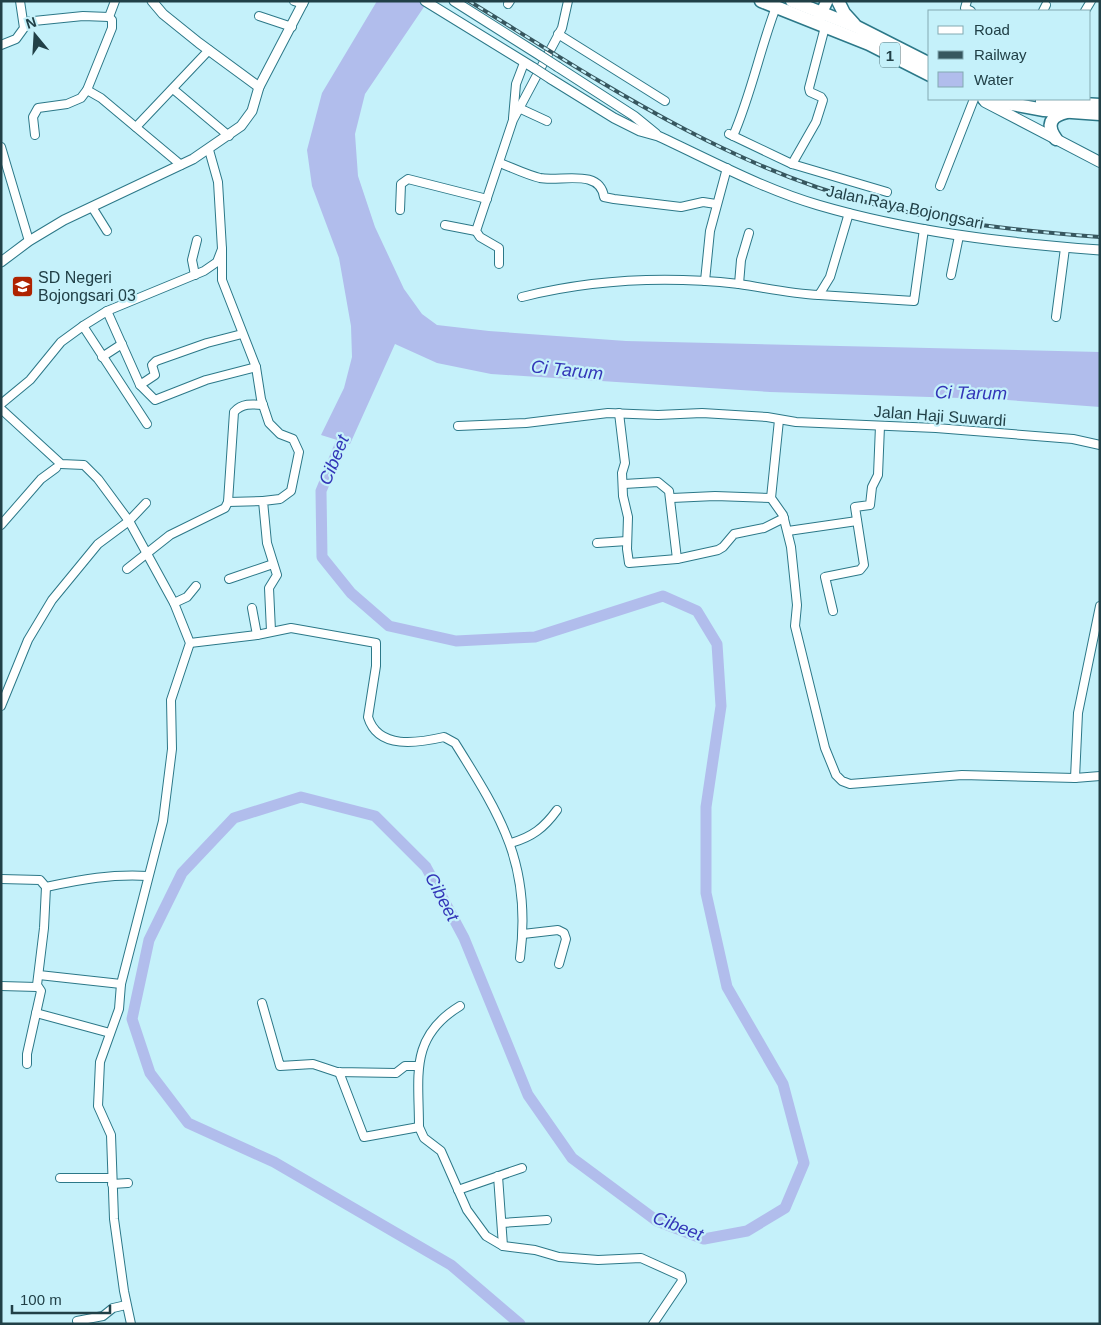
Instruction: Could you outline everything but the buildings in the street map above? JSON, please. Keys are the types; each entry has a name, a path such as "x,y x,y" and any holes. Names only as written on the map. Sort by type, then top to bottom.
{"highway":[{"name":"1","path":"761,1 776,7 824,16 868,44 928,74"},
{"name":"1","path":"792,1 824,16 857,27 928,63"},
{"path":"838,1 844,13 857,27"},
{"path":"990,100 1067,112 1100,114"},
{"path":"1040,100 1100,105"},
{"path":"1056,139 1050,129 1050,122 1056,115 1067,112"}],"main road":[{"path":"824,16 834,1"},
{"path":"982,100 1100,162"}],"street":[{"path":"1,45 16,39 24,28 20,1"},
{"path":"109,17 115,1"},
{"path":"152,1 163,14 260,87"},
{"name":"Jalan Raya Bojongsari","path":"425,1 628,125 658,136 793,196 849,213 959,236 1100,250"},
{"name":"Jalan Raya Bojongsari","path":"454,1 634,116 658,136"},
{"path":"513,120 521,109 526,95 562,28 568,1"},
{"path":"1,262 29,241 92,207 181,165 229,136 252,111 260,87 292,28 300,2"},
{"path":"776,7 761,46 756,70 731,135 792,164 887,192"},
{"path":"24,22 84,16 109,17"},
{"path":"258,16 292,28"},
{"path":"792,164 816,122 823,100 821,96 810,92 809,88 824,16"},
{"path":"35,135 33,117 38,108 74,102 86,90 112,28 112,20 109,17"},
{"path":"558,34 665,101"},
{"path":"136,127 209,50"},
{"path":"476,231 513,120 516,84 524,63"},
{"path":"566,88 573,76"},
{"path":"172,89 229,136"},
{"path":"86,90 101,98 181,165"},
{"path":"516,92 526,95"},
{"path":"940,186 974,100"},
{"path":"521,109 547,120"},
{"path":"1,147 29,241"},
{"path":"208,150 218,182 222,280 256,367 263,405 269,423 280,434 293,439 299,452 291,491 280,499 228,502"},
{"path":"500,163 537,178 575,177 589,180 602,188 604,197 614,199 681,207 703,202 716,204"},
{"path":"705,281 706,257 716,204 727,168"},
{"path":"400,210 400,184 408,179 487,199"},
{"path":"92,207 107,231"},
{"path":"819,295 830,277 849,213"},
{"path":"445,225 476,231 480,237 499,248 499,264"},
{"path":"522,297 598,282 681,279 739,284 798,295 914,301 924,229"},
{"path":"739,284 741,260 749,233"},
{"path":"952,275 959,236"},
{"path":"195,275 192,260 197,240"},
{"path":"1056,317 1065,248"},
{"path":"1,404 30,380 61,342 83,326 107,312 195,275 217,262 222,249"},
{"path":"107,312 140,385 154,400 206,380 256,367"},
{"path":"83,326 146,424"},
{"path":"140,385 154,377 152,365 156,361 206,343 242,334"},
{"path":"102,357 122,344"},
{"path":"127,568 170,535 197,521 221,512 228,502 234,412 248,404 263,405"},
{"path":"1,408 61,464 81,464 87,467 129,521 174,604 190,643 171,700 172,749 166,801 121,984 119,1009 100,1062 98,1106 110,1131 111,1181 115,1228 126,1304 131,1324"},
{"path":"619,413 625,464 622,473 624,484 623,496 628,517 627,541 629,563 677,559 721,549 734,534 764,528 784,518"},
{"name":"Jalan Haji Suwardi","path":"458,426 526,423 619,413 665,415 702,413 767,417 779,420 1048,437 1100,445"},
{"path":"779,420 772,498 784,518 788,531 797,605 795,626 825,748 836,775 842,781 850,784 962,775 1075,778 1100,776"},
{"path":"833,611 824,577 860,570 864,566 855,507 870,505 872,488 878,474 880,426"},
{"path":"1,525 41,479 56,468"},
{"path":"624,484 658,482 669,490 672,498 677,559"},
{"path":"672,498 715,496 772,498"},
{"path":"263,501 267,542 277,575 269,588 271,631"},
{"path":"1,706 28,640 52,600 98,544 129,521 146,503"},
{"path":"788,531 857,520"},
{"path":"597,543 627,541"},
{"path":"229,579 273,564"},
{"path":"174,604 187,597 196,586"},
{"path":"1075,778 1078,713 1100,606"},
{"path":"252,608 257,635"},
{"path":"190,643 257,635 291,628 376,643 376,666 368,717 370,724 379,734 395,742 450,738 486,793 511,844 519,873 523,934 520,958"},
{"path":"511,844 530,837 549,822 557,810"},
{"path":"46,887 92,876 118,874 148,876"},
{"path":"1,879 40,880 46,887 38,987 41,992 27,1054 27,1064"},
{"path":"523,934 558,930 564,933 566,939 558,964"},
{"path":"39,975 121,984"},
{"path":"1,986 38,987"},
{"path":"262,1003 280,1066 314,1064 339,1072 396,1073 405,1066 419,1066"},
{"path":"460,1006 444,1016 436,1024 422,1048 419,1066 418,1127 424,1138 440,1151 479,1230 503,1246 578,1259 642,1258 681,1276 682,1281 653,1324"},
{"path":"36,1013 110,1032"},
{"path":"339,1072 364,1137 418,1127"},
{"path":"458,1190 522,1168"},
{"path":"498,1176 503,1246"},
{"path":"60,1178 128,1183"},
{"path":"502,1223 547,1220"},
{"path":"77,1321 103,1316 113,1308 126,1304"}],"water":[{"name":"Ci Tarum","path":"377,1 428,1 365,94 355,134 358,176 375,227 404,289 422,314 437,325 489,331 626,341 1100,352 1100,407 993,399 770,392 491,374 437,363 395,344 350,444 321,435 344,388 352,357 351,326 339,258 312,186 307,150 322,93"}],"waterway":[{"name":"Cibeet","path":"347,428 321,491 322,557 351,593 389,626 456,641 535,637 663,596 697,611 717,644 721,706 706,807 706,893 727,987 783,1084 804,1163 785,1208 747,1231 704,1239 657,1221 572,1158 528,1095 464,938 426,867 375,816 301,797 234,818 182,873 149,940 132,1019 150,1073 188,1123 274,1162 451,1265 520,1324"}],"railway":[{"path":"469,1 662,117 712,143 815,187 897,210 954,221 1012,229 1100,237"}],"place":[{"name":"SD Negeri Bojongsari 03","path":"22,286"}]}
